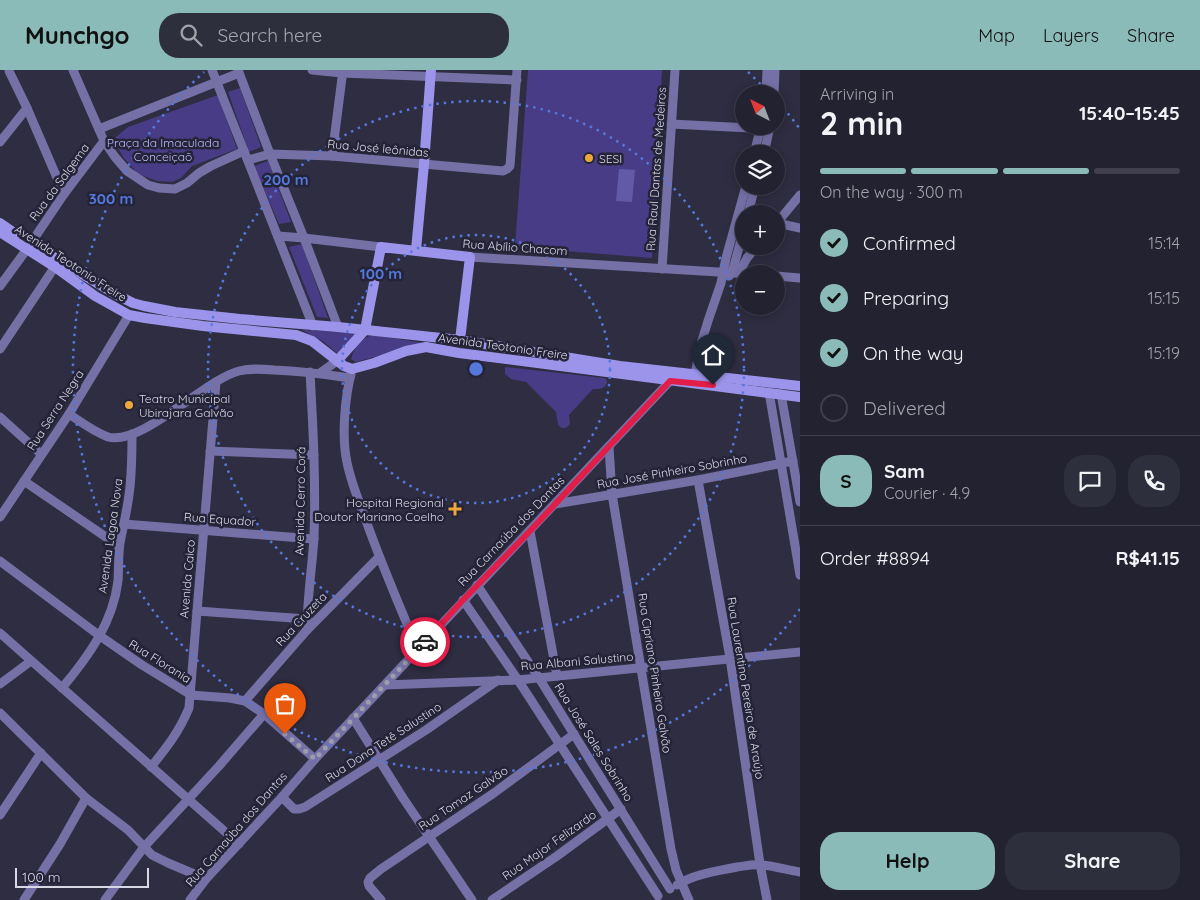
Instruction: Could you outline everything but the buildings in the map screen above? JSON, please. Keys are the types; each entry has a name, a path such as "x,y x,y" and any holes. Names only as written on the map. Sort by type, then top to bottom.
{"main road":[{"path":"416,250 430,73"},
{"name":"Avenida Teotonio Freire","path":"0,223 29,246"},
{"name":"Avenida Teotonio Freire","path":"0,232 132,303 305,338 318,346 351,373 406,351 426,348 670,381 800,396"},
{"path":"337,361 365,330 381,247"},
{"name":"Rua Abílio Chacom","path":"381,247 470,257"},
{"path":"460,340 470,257"},
{"name":"Avenida Teotonio Freire","path":"58,263 95,296 129,315 145,318 338,327 460,340 620,366 800,386"}],"street":[{"name":"Rua José leônidas","path":"74,70 104,141 115,157 127,171 148,185 175,189 211,166 246,156 270,154 332,156 503,171 510,166 517,80"},
{"path":"212,70 313,326"},
{"path":"312,70 430,73 517,80 517,70"},
{"name":"Rua Raul Dantas de Medeiros","path":"662,269 675,70"},
{"path":"766,85 767,70"},
{"path":"774,70 774,85"},
{"path":"9,71 64,194"},
{"path":"99,129 238,72 338,327"},
{"path":"332,156 343,72"},
{"path":"0,142 27,108"},
{"path":"671,124 735,127"},
{"name":"Rua da Salgema","path":"0,286 64,194 104,141"},
{"path":"732,272 726,258 744,195"},
{"path":"785,213 800,195"},
{"path":"785,226 800,228"},
{"name":"Rua Abílio Chacom","path":"278,236 381,247"},
{"path":"732,272 737,255"},
{"path":"695,374 700,348 721,283 750,255"},
{"name":"Rua Abílio Chacom","path":"470,257 735,272"},
{"path":"0,349 58,263"},
{"path":"785,277 800,278"},
{"name":"Rua Serra Negra","path":"0,517 68,414 129,315"},
{"path":"459,353 460,340"},
{"path":"320,373 337,361"},
{"path":"68,414 95,432 110,437 123,437 164,417 201,390 229,374 241,370 351,373 344,440 349,473 379,557 418,650"},
{"name":"Avenida Cerro Corá","path":"307,630 314,539 314,455 310,372"},
{"name":"Rua Carnaúba dos Dantas","path":"190,900 206,878 315,759 670,381"},
{"name":"Avenida Caico","path":"152,767 174,738 189,708 216,382"},
{"path":"769,392 781,464 796,533 800,575"},
{"path":"781,394 800,502"},
{"path":"0,417 41,454"},
{"name":"Avenida Lagoa Nova","path":"62,688 80,666 100,636 114,599 118,582 119,546 130,494 132,434"},
{"name":"Rua Cipriano Pinheiro Galvão","path":"609,447 612,494 671,850 680,883 689,900"},
{"path":"210,451 314,455"},
{"name":"Rua José Pinheiro Sobrinho","path":"555,504 698,480 793,461"},
{"name":"Rua Laurentino Pereira de Araújo","path":"698,480 730,658 767,900"},
{"path":"24,481 119,546"},
{"name":"Rua Equador","path":"124,524 314,539"},
{"path":"530,531 557,676"},
{"name":"Rua Cruzeta","path":"245,701 307,630 379,557"},
{"name":"Rua Florania","path":"0,560 100,636 142,665 191,695 245,701 264,714 315,759"},
{"name":"Rua José Sales Sobrinho","path":"477,585 539,678 670,889"},
{"path":"463,600 608,818 654,898 696,876 718,871 760,864 800,872"},
{"path":"197,611 307,619"},
{"path":"0,633 238,844"},
{"name":"Rua Albani Salustino","path":"385,685 518,680 800,652"},
{"path":"0,684 31,661"},
{"name":"Rua Dona Tetê Salustino","path":"282,797 294,809 306,806 426,730 498,680"},
{"path":"0,713 86,798 128,830 152,855 206,878"},
{"path":"105,900 144,847 264,714"},
{"path":"353,718 402,798 472,900"},
{"name":"Rua Tomaz Galvão","path":"381,900 369,886 370,878 494,793 574,734"},
{"path":"0,815 41,754"},
{"path":"24,900 60,844 86,798"},
{"name":"Rua Major Felizardo","path":"492,900 558,856 621,809"}],"green space":[{"name":"SESI","path":"528,70 662,70 652,258 515,247"},
{"path":"240,88 261,147 249,152 228,92"},
{"name":"Praça da Imaculada Conceiçaõ","path":"218,95 237,149 192,166 181,178 172,182 157,181 138,174 123,157 116,144 116,137 128,127"},
{"path":"268,161 291,222 279,224 254,166"},
{"path":"302,244 328,318 317,317 289,247"},
{"path":"302,330 357,333 339,355 324,342"},
{"path":"373,335 424,343 356,362 351,359 359,344 365,338"},
{"path":"505,367 604,378 607,380 607,383 603,388 593,389 569,415 570,424 566,428 561,428 558,424 556,412 526,382 511,379 505,374"}],"shaded area":[{"path":"619,169 635,170 632,202 616,201"}],"way so far":[{"path":"285,734 315,759 425,642"}],"place":[{"name":"SESI","path":"589,158"},
{"name":"Teatro Municipal Ubirajara Galvão","path":"129,405"},
{"name":"Hospital Regional Doutor Mariano Coelho","path":"455,509"}],"route":[{"path":"425,642 670,381 713,385"}]}
